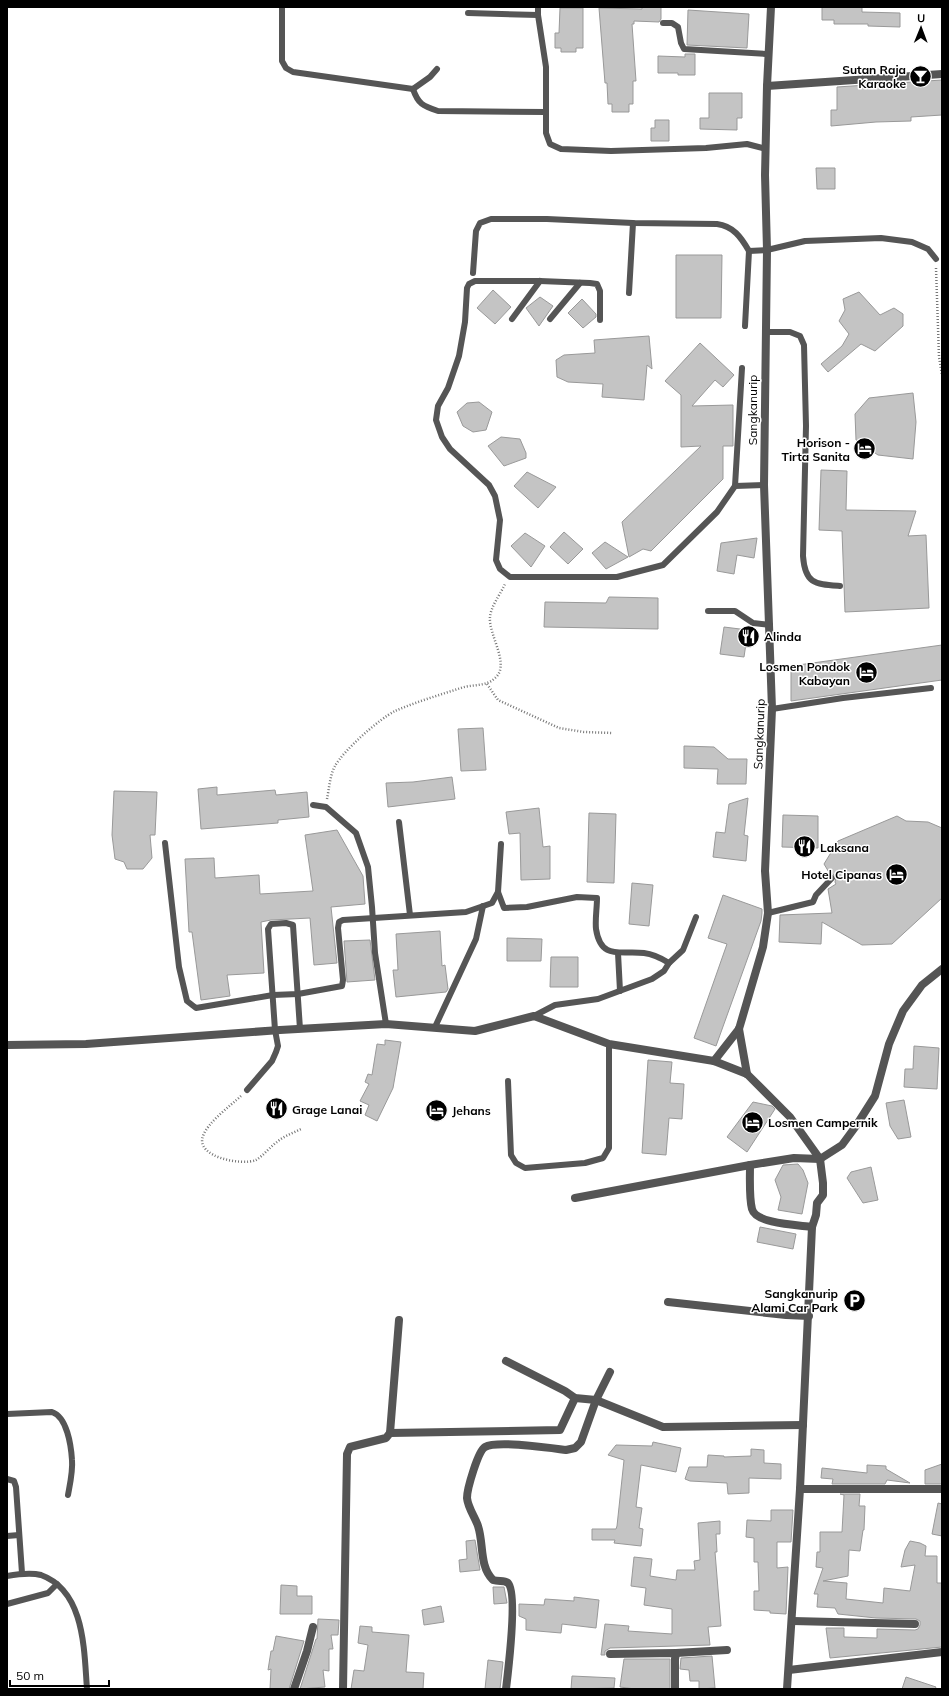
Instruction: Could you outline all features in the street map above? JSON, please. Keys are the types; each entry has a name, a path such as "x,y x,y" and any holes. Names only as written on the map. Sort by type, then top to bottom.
{"street":[{"name":"Sangkanurip","path":"714,1061 739,1029 763,947 768,912 765,871 772,710 764,485 767,250 766,86 771,7"},
{"path":"766,86 942,74"},
{"path":"575,1198 750,1165 794,1158 820,1159 842,1145 856,1126 875,1096 889,1044 903,1011 922,984 942,969"},
{"path":"7,1045 86,1044 275,1030 386,1024 475,1031 534,1016 609,1044 714,1061 747,1074 790,1117 820,1159 823,1183 822,1195 817,1203 816,1215 812,1227 809,1316 788,1689"},
{"path":"739,1029 747,1074"},
{"path":"750,1165 752,1210 758,1217 769,1221 812,1227"},
{"path":"668,1302 786,1315 809,1316"},
{"path":"343,1689 347,1454 350,1447 386,1438 390,1433 399,1320"},
{"path":"506,1361 576,1398 596,1400 663,1427 802,1425"},
{"path":"506,1689 513,1593 510,1584 504,1581 493,1580 489,1576 484,1564 478,1527 468,1504 467,1496 479,1453 485,1447 499,1444 566,1450 575,1448 581,1442 596,1400 610,1372"},
{"path":"390,1433 560,1430 576,1398"},
{"path":"800,1489 942,1489"},
{"path":"793,1621 915,1624"},
{"path":"294,1689 307,1651 313,1627"},
{"path":"610,1654 727,1650"},
{"path":"675,1689 676,1652"},
{"path":"789,1670 942,1652"}],"lane":[{"path":"282,7 282,61 286,68 293,72 413,89 430,77 437,69"},
{"path":"538,7 546,67 546,133 550,144 561,149 611,151 706,148 747,144 766,149"},
{"path":"468,13 538,15"},
{"path":"664,23 672,23 678,27 684,50 768,54"},
{"path":"413,89 416,99 424,106 438,110 546,112"},
{"path":"473,274 476,231 480,223 491,218 727,225 741,238 749,251 745,326"},
{"path":"628,293 633,223"},
{"path":"749,251 767,250 805,241 881,238 912,242 928,248 936,259"},
{"path":"600,320 600,292 597,284 540,281 475,281 469,284 467,288 465,322 459,356 448,388 438,406 436,420 442,437 450,449 489,485 495,496 500,520 496,560 500,569 510,577 617,577 663,565 717,512 735,486 742,368"},
{"path":"512,319 540,281"},
{"path":"550,319 580,283"},
{"path":"765,332 790,332 800,336 804,345 806,426 803,549 804,568 809,577 818,584 840,586"},
{"path":"735,486 764,485"},
{"path":"708,611 735,612 752,623 770,625"},
{"path":"772,710 844,698 931,688"},
{"path":"313,806 326,807 356,833 368,867 378,979 386,1024"},
{"path":"399,822 410,916"},
{"path":"165,843 179,967 187,1001 196,1008 273,995 298,994 342,986 343,980 338,928 339,922 343,920 466,912 492,903 498,892"},
{"path":"501,844 498,892 504,908 527,907 577,897 597,898 596,928 601,944 610,952 645,953 659,957 669,963"},
{"path":"768,912 813,902 816,894 832,878"},
{"path":"435,1027 476,939 483,906"},
{"path":"534,1016 555,1005 598,999 652,979 664,971 669,963 683,950 696,916"},
{"path":"247,1090 274,1057 278,1046 275,1030 268,929 269,925 271,924 286,922 293,925 300,1029"},
{"path":"618,953 620,991"},
{"path":"508,1081 511,1155 516,1163 525,1168 585,1163 603,1158 608,1148 609,1044"},
{"path":"7,1414 52,1412 56,1413 65,1422 73,1461 68,1494"},
{"path":"7,1479 14,1481 16,1487 22,1573"},
{"path":"7,1536 19,1535"},
{"path":"7,1576 22,1573 40,1575 65,1590 77,1615 83,1648 86,1689"},
{"path":"7,1604 48,1593 57,1584"}],"path":[{"path":"936,259 939,357 942,375"},
{"path":"326,807 334,767 353,743 393,712 464,687 487,684 496,678 500,670 501,659 490,624 491,610 510,577"},
{"path":"487,684 498,700 559,728 584,732 612,733"},
{"path":"247,1090 206,1129 202,1138 204,1148 208,1153 226,1160 245,1162 256,1160 278,1140 301,1129"}],"building":[{"path":"642,7 661,7 661,19 659,22 634,21 634,24 632,24 636,81 633,81 633,104 629,104 629,112 612,112 612,104 608,104 607,83 605,83 599,8 642,9"},
{"path":"822,7 862,7 862,12 900,13 900,27 868,26 868,24 834,24 834,20 822,20"},
{"path":"560,8 583,8 583,48 576,48 576,52 561,52 561,48 555,48 555,33 559,33"},
{"path":"688,10 749,14 747,48 687,45"},
{"path":"685,54 695,54 695,75 658,73 658,56 685,57"},
{"path":"942,80 942,115 911,117 911,121 831,126 831,110 837,110 837,87"},
{"path":"709,93 742,93 742,118 737,118 737,130 700,129 700,118 709,118"},
{"path":"655,120 669,120 669,141 651,141 651,128 655,128"},
{"path":"816,168 835,168 835,189 817,189"},
{"path":"676,255 722,255 721,318 676,318"},
{"path":"493,290 511,307 495,324 477,308"},
{"path":"859,292 880,315 894,308 903,314 903,326 875,351 861,344 828,372 821,364 842,346 849,334 839,321 845,310 843,299"},
{"path":"540,297 553,306 539,326 526,308"},
{"path":"582,299 596,314 596,317 583,328 568,313"},
{"path":"649,336 652,369 647,365 644,400 602,397 603,384 568,382 557,377 556,360 564,355 595,353 594,340"},
{"path":"700,343 734,375 723,387 715,380 692,406 733,405 733,446 723,446 723,479 651,551 643,549 629,557 622,522 701,446 681,447 681,395 665,381"},
{"path":"913,393 916,422 913,459 878,455 856,440 855,414 869,398"},
{"path":"479,402 492,412 486,430 473,432 463,426 457,412 467,403"},
{"path":"501,437 520,439 526,453 526,458 504,466 488,446"},
{"path":"821,470 847,471 846,510 916,511 908,536 926,535 929,608 845,612 842,531 819,530"},
{"path":"527,472 556,487 538,508 514,486"},
{"path":"564,532 583,549 568,564 550,547"},
{"path":"525,533 545,546 531,567 511,546"},
{"path":"757,538 754,558 737,555 734,574 717,571 721,543"},
{"path":"605,542 628,557 606,569 592,553"},
{"path":"609,597 658,598 658,629 544,627 545,602 606,603"},
{"path":"724,627 748,630 744,657 720,654"},
{"name":"Losmen Pondok Kabayan","path":"942,645 942,680 791,701 791,666"},
{"path":"483,728 486,770 461,771 458,729"},
{"path":"684,746 714,747 728,759 747,759 746,784 717,784 718,769 684,768"},
{"path":"452,777 455,799 388,807 386,783 413,782"},
{"path":"217,787 217,795 275,790 276,795 307,792 309,817 278,820 278,823 201,829 198,789"},
{"path":"114,791 157,792 155,835 150,835 152,858 143,869 127,869 124,862 115,859 112,835"},
{"path":"748,798 744,835 748,836 746,861 713,857 716,832 725,833 729,804"},
{"path":"539,808 543,847 550,846 550,879 521,880 520,833 509,834 506,812"},
{"path":"589,813 616,814 614,883 587,882"},
{"path":"783,815 818,816 818,848 782,847"},
{"name":"Hotel Cipanas","path":"897,816 906,821 928,822 942,828 942,898 892,944 862,945 822,922 821,944 779,942 780,915 832,913 828,889 836,884 836,877 833,874 830,874 824,864 838,841"},
{"path":"337,830 363,876 365,904 331,907 337,963 314,965 310,918 261,922 264,973 227,975 230,996 201,1000 192,932 189,932 185,859 214,858 215,878 259,875 260,894 313,891 305,835"},
{"path":"632,883 653,885 649,926 629,924"},
{"path":"723,895 762,909 762,913 761,921 716,1046 694,1038 727,944 708,938"},
{"path":"440,931 442,966 445,965 448,989 446,992 396,997 393,970 398,970 396,934"},
{"path":"507,938 542,939 541,961 507,961"},
{"path":"370,940 375,980 347,982 344,941"},
{"path":"551,957 578,957 578,987 550,987"},
{"path":"385,1040 401,1042 393,1088 377,1121 365,1115 369,1105 360,1101 369,1084 365,1082 368,1074 372,1075 377,1044 385,1045"},
{"path":"914,1046 939,1048 937,1089 904,1087 905,1069 913,1069"},
{"path":"648,1060 672,1062 670,1083 684,1084 682,1119 669,1118 666,1155 642,1153"},
{"path":"904,1100 911,1137 898,1139 890,1126 886,1103"},
{"name":"Losmen Campernik","path":"753,1102 772,1106 775,1109 747,1152 727,1137"},
{"path":"798,1164 803,1170 808,1183 802,1214 778,1210 781,1197 775,1180 783,1165"},
{"path":"871,1167 878,1200 863,1203 847,1178 851,1172"},
{"path":"760,1227 796,1234 793,1249 757,1242"},
{"path":"653,1442 681,1448 676,1472 641,1465 636,1507 642,1508 639,1528 643,1529 641,1546 614,1543 615,1540 592,1540 592,1529 616,1529 617,1526 624,1460 608,1455 616,1445 652,1446"},
{"path":"751,1449 764,1450 764,1463 781,1464 781,1479 749,1478 749,1493 728,1494 727,1483 690,1481 685,1479 689,1467 707,1467 708,1455 724,1457 751,1456"},
{"path":"942,1464 942,1484 925,1484 925,1470"},
{"path":"867,1465 886,1466 886,1469 910,1483 887,1480 885,1484 832,1484 833,1479 821,1478 822,1468 867,1473"},
{"path":"840,1494 860,1494 859,1506 865,1506 864,1530 860,1551 849,1550 848,1576 823,1581 847,1583 846,1599 883,1603 884,1588 910,1591 915,1565 901,1567 905,1550 910,1541 926,1546 925,1556 937,1556 937,1583 942,1583 942,1647 830,1658 826,1628 844,1628 844,1637 877,1638 877,1629 915,1630 918,1629 920,1625 920,1621 916,1619 876,1618 838,1614 835,1608 817,1607 818,1594 814,1594 823,1568 816,1567 817,1552 820,1552 820,1532 842,1532 844,1495"},
{"path":"938,1503 942,1504 942,1536 932,1534"},
{"path":"771,1510 793,1510 791,1542 777,1542 777,1568 788,1567 786,1614 754,1610 754,1591 759,1591 758,1562 754,1562 754,1538 746,1537 747,1520 771,1521"},
{"path":"720,1521 720,1534 716,1534 717,1552 715,1552 721,1626 708,1627 710,1645 610,1648 605,1651 605,1655 601,1655 605,1624 629,1626 628,1631 672,1634 672,1609 644,1605 646,1588 631,1586 634,1557 652,1559 650,1576 676,1580 677,1570 695,1570 694,1561 700,1560 698,1523"},
{"path":"475,1540 480,1570 460,1572 459,1560 467,1559 466,1541"},
{"path":"281,1585 297,1586 297,1596 312,1596 312,1614 280,1614"},
{"path":"493,1587 504,1587 507,1603 494,1604"},
{"path":"574,1597 599,1600 596,1628 562,1624 561,1633 526,1630 526,1619 519,1616 519,1604 544,1605 545,1599 574,1601"},
{"path":"441,1606 444,1622 424,1625 422,1610"},
{"path":"318,1619 339,1620 338,1635 331,1635 333,1649 329,1649 329,1671 323,1670 325,1687 300,1689 317,1639"},
{"path":"360,1626 372,1627 372,1632 409,1635 406,1672 424,1673 423,1689 351,1689 354,1670 364,1671 368,1645 358,1643"},
{"path":"276,1636 304,1641 289,1689 270,1689 271,1669 268,1670 271,1651 273,1651"},
{"path":"712,1656 715,1688 699,1689 699,1681 690,1681 689,1670 680,1669 681,1658"},
{"path":"624,1659 670,1659 670,1689 635,1689 620,1687"},
{"path":"488,1660 503,1662 500,1689 485,1689"},
{"path":"572,1676 615,1678 614,1688 571,1689"},
{"path":"906,1677 936,1687 935,1689 902,1689"}],"place":[{"name":"Sutan Raja Karaoke","path":"921,76"},
{"name":"Horison - Tirta Sanita","path":"865,449"},
{"name":"Alinda","path":"749,636"},
{"name":"Losmen Pondok Kabayan","path":"866,673"},
{"name":"Laksana","path":"804,847"},
{"name":"Hotel Cipanas","path":"897,874"},
{"name":"Grage Lanai","path":"277,1109"},
{"name":"Jehans","path":"436,1110"},
{"name":"Losmen Campernik","path":"752,1122"},
{"name":"Sangkanurip Alami Car Park","path":"854,1300"}]}
